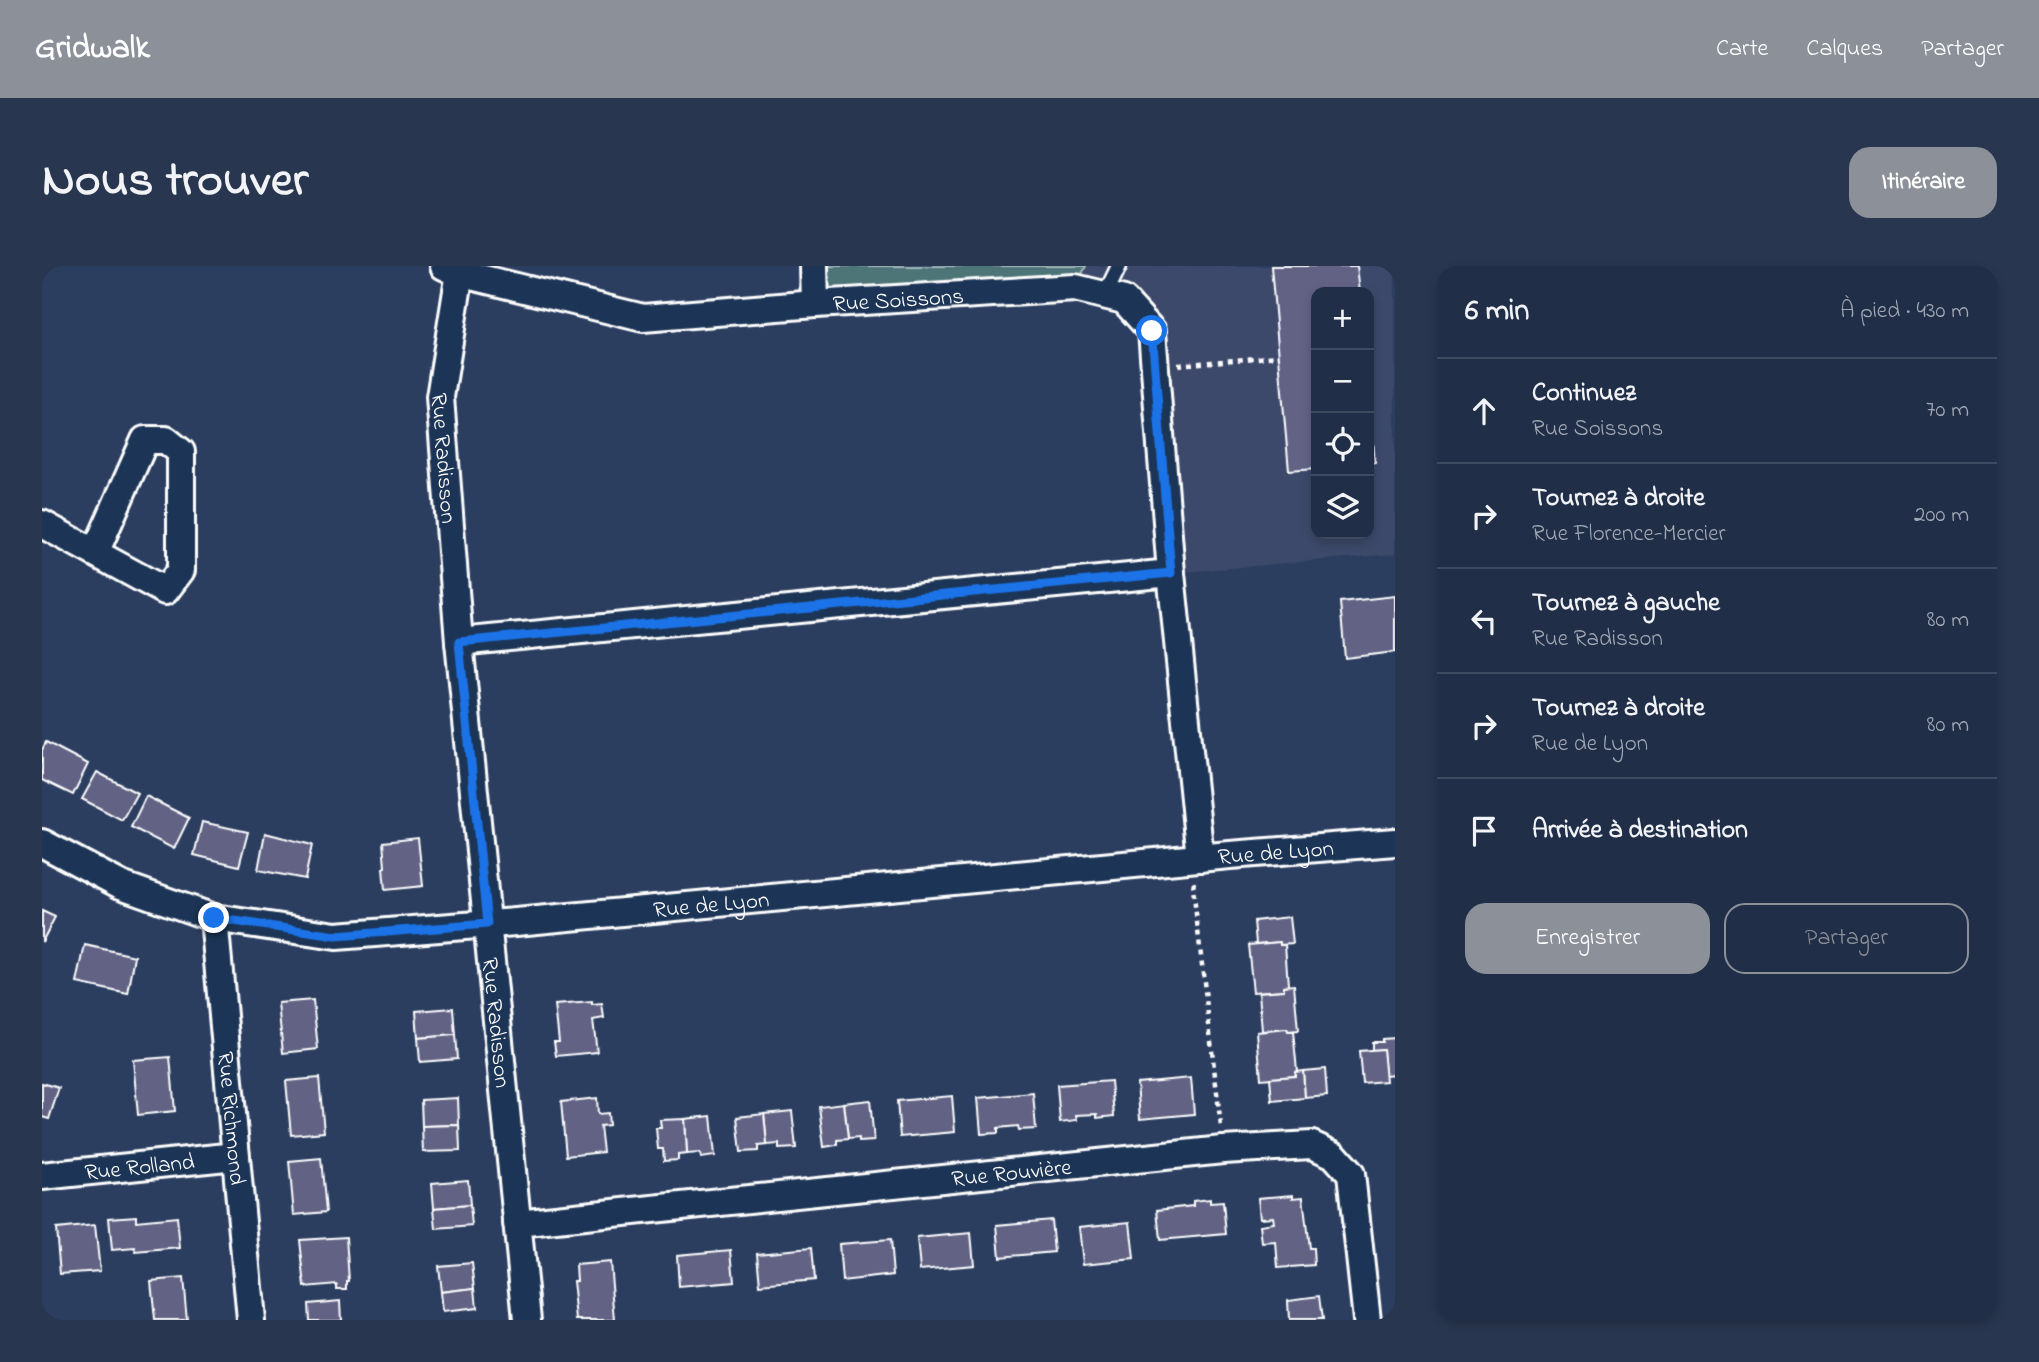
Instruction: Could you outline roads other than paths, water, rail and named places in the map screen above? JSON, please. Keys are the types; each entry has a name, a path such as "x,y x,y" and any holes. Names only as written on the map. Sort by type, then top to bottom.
{"street":[{"path":"814,266 815,304"},
{"name":"Rue Soissons","path":"455,268 643,318 1075,288 1124,300 1152,331 1171,573 1200,858"},
{"name":"Rue Radisson","path":"455,268 440,397 459,642 527,1320"},
{"path":"42,524 95,553 165,591 181,570 181,452 166,440 145,440 95,553"},
{"path":"459,642 1171,573"},
{"name":"Rue de Lyon","path":"42,843 121,885 214,918 336,936 1395,842"},
{"name":"Rue Richmond","path":"214,918 251,1320"},
{"name":"Rue Rouvière","path":"517,1223 1223,1150 1312,1145 1334,1155 1351,1174 1367,1320"},
{"name":"Rue Rolland","path":"42,1176 236,1156"}],"lane":[{"path":"1105,295 1119,266"}]}
